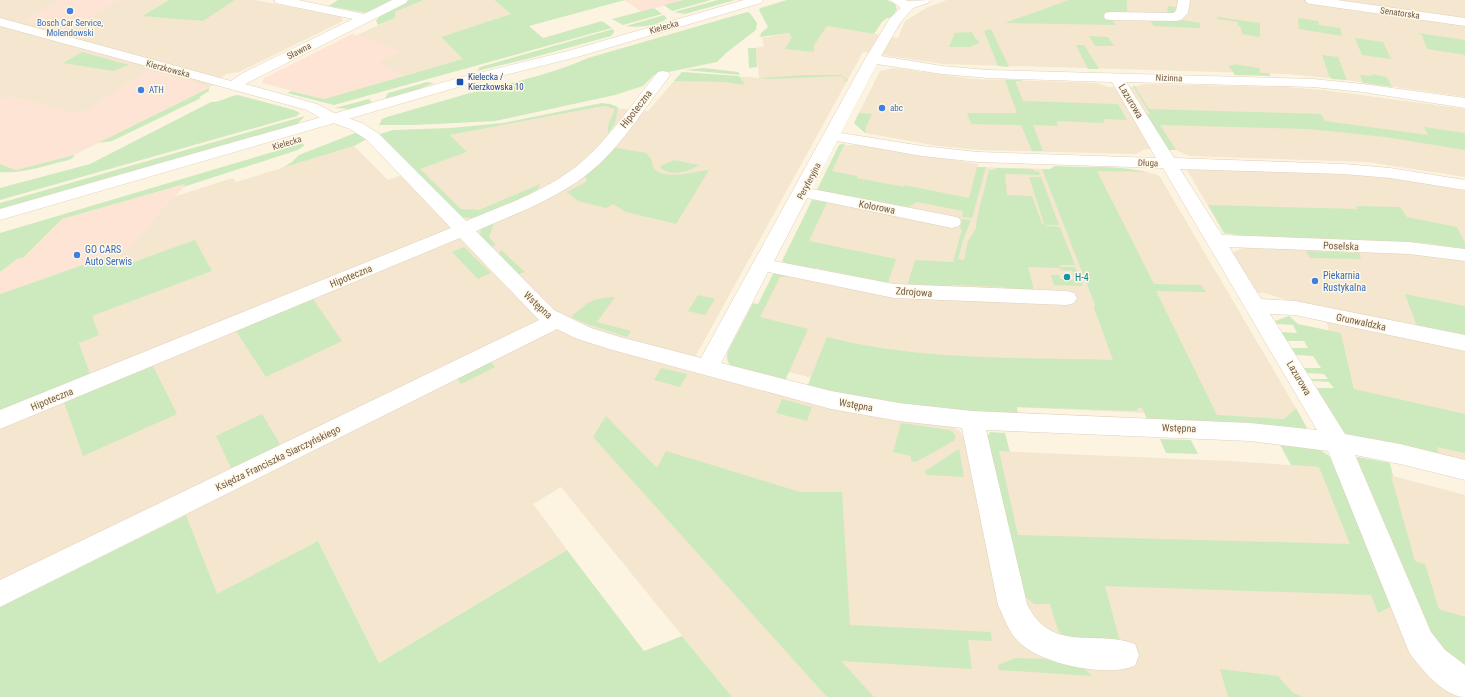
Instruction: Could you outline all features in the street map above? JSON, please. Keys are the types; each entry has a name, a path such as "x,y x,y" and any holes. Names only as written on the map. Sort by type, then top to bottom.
{"street":[{"path":"285,0 366,18"},
{"name":"Sławna","path":"233,86 248,76 402,0"},
{"name":"Kielecka","path":"0,227 503,70 572,54 757,0"},
{"path":"901,3 924,0"},
{"path":"1110,16 1176,17 1182,13 1184,0"},
{"name":"Senatorska","path":"1311,0 1465,22"},
{"name":"Peryferyjna","path":"707,368 872,59 891,26 903,13 901,3"},
{"name":"Kierzkowska","path":"0,22 312,107 343,121"},
{"name":"Nizinna","path":"872,59 964,72 1313,83 1363,88 1465,103"},
{"name":"Hipoteczna","path":"0,420 446,237 542,195 580,172 608,145 663,75"},
{"name":"Lazurowa","path":"1116,77 1337,442 1420,642 1428,654 1440,666 1453,677 1465,683"},
{"name":"Kielecka","path":"0,215 343,121"},
{"name":"Wstępna","path":"343,121 373,137 541,309 555,320 596,338 830,400 899,412 972,420 1225,430 1337,442 1400,454 1465,470"},
{"name":"Długa","path":"832,136 928,152 978,157 1360,170 1408,175 1465,185"},
{"name":"Kolorowa","path":"802,192 952,222"},
{"name":"Poselska","path":"1216,241 1409,248 1465,255"},
{"name":"Zdrojowa","path":"763,264 873,288 1067,298"},
{"name":"Grunwaldzka","path":"1256,306 1295,308 1465,344"},
{"name":"Księdza Franciszka Siarczyńskiego","path":"0,594 541,329 555,320"},
{"path":"972,420 1013,605 1022,625 1030,635 1052,646 1065,650 1093,654 1124,655"}],"shaded area":[{"path":"0,0 169,0 143,15 203,21 235,0 255,0 341,17 343,21 239,72 226,74 209,88 148,70 87,111 73,113 9,96 0,101"},
{"name":"Bosch Car Service, Molendowski","path":"61,0 120,0 64,31 23,20"},
{"path":"424,0 494,0 511,14 441,37 464,59 404,76 377,62 403,51 372,42 357,35 395,18 395,12"},
{"path":"624,0 683,0 642,12"},
{"path":"947,0 1465,0 1465,97 1347,80 1287,74 943,64 863,52 688,370 947,424 960,431 965,438 969,450 1229,461 1319,467 1393,476 1465,495 1465,697 732,697 561,487 533,504 567,550 379,663 318,541 216,595 186,515 175,497 0,581 0,429 95,390 79,342 92,316 212,271 195,241 117,268 111,255 128,249 173,197 233,178 236,182 354,146 388,180 467,152 450,135 604,106 648,111 682,72 759,78 756,48 764,46 762,38 827,26 898,38 905,21 928,7"},
{"path":"352,34 404,51 378,62 404,76 324,99 262,83 264,78"},
{"path":"894,68 974,79 1097,83 1108,87 1135,87 1143,84 1286,87 1323,90 1465,109 1465,177 1367,162 1189,156 1176,150 1145,149 1136,154 981,150 938,146 865,133 854,123 880,71"},
{"path":"148,70 209,88 74,155 16,170 0,164 0,101 9,96 73,113 87,111"},
{"path":"844,145 860,145 978,164 978,167 1147,172 1160,177 1296,408 1285,419 1008,407 855,389 750,362 745,347"},
{"path":"1192,168 1378,176 1465,189 1465,463 1440,457 1360,413 1341,333 1329,331 1323,308 1264,293 1257,293 1231,253 1248,246 1242,236 1224,233 1187,170"},
{"path":"186,184 128,249 0,294 0,272 17,259 23,258 62,219"}],"green space":[{"path":"169,0 235,0 203,21 142,16"},
{"path":"338,0 397,0 366,13 329,6"},
{"path":"409,0 424,0 395,12 395,18 378,25 376,21 383,12"},
{"path":"494,0 625,0 529,26 543,38 602,21 612,28 334,105 287,93 291,91 324,99 463,59 441,37 511,14"},
{"path":"683,0 711,0 672,11 664,5"},
{"path":"718,0 735,0 685,14 674,12"},
{"path":"787,0 887,0 895,4 897,9 892,18 887,18 882,22 874,34 827,26 814,45 814,52 785,49 792,37 789,33 760,37 761,33 768,27 759,10 760,8"},
{"path":"1069,0 1127,0 1127,12 1165,14 1167,13 1168,6 1176,7 1174,15 1108,14 1116,25 1005,23"},
{"path":"654,8 662,14 623,25 612,19"},
{"path":"747,12 750,13 757,23 756,30 726,53 717,62 654,75 643,86 615,95 495,121 414,125 379,125 382,119 387,117 470,93 544,74 588,58"},
{"path":"664,15 667,18 653,25 636,27 626,26"},
{"path":"1217,17 1260,23 1260,37 1242,34 1240,26 1238,26 1238,22 1217,19"},
{"path":"1298,18 1318,21 1319,25 1340,28 1342,36 1299,29"},
{"path":"1149,19 1182,20 1200,23 1200,28 1154,26"},
{"path":"613,29 614,32 611,36 477,71 480,67"},
{"path":"991,29 1009,67 998,66 984,31"},
{"path":"972,32 979,43 970,47 949,47 955,33"},
{"path":"1417,33 1465,40 1465,55 1427,49 1422,35"},
{"path":"1089,36 1108,37 1114,46 1095,46"},
{"path":"1355,38 1383,42 1391,59 1362,55"},
{"path":"1076,45 1084,45 1099,69 1088,69"},
{"path":"748,48 756,48 757,67 749,68"},
{"path":"82,52 129,65 113,71 63,63"},
{"path":"1322,55 1338,57 1347,80 1332,79 1329,76"},
{"path":"1233,64 1259,68 1260,73 1269,73 1271,76 1235,75 1228,65 1233,66"},
{"path":"704,68 738,72 740,75 685,70"},
{"path":"682,72 739,76 745,85 725,82 674,81"},
{"path":"1371,74 1387,77 1392,87 1363,83 1360,75 1372,76"},
{"path":"806,75 841,75 848,80 846,82 841,76 772,79 759,78"},
{"path":"996,79 1021,80 1022,81 1015,81 1023,101 1118,104 1127,120 1103,119 1105,123 1056,121 1058,126 1033,125 1043,151 1032,151 1021,125 971,124 967,113 1017,113 1005,80"},
{"path":"427,82 434,83 409,93 386,100 385,98 388,93"},
{"path":"1133,86 1137,86 1135,87 1149,109 1321,114 1325,121 1428,135 1424,127 1465,133 1465,150 1385,137 1309,129 1160,125 1176,150 1167,150 1145,114 1150,114"},
{"path":"209,88 209,91 199,97 201,98 112,141 98,143"},
{"path":"238,95 294,110 300,113 297,116 0,200 0,188 90,164 211,102"},
{"path":"369,99 373,104 351,109 335,108"},
{"path":"602,103 618,107 615,123 608,133 608,126 615,109 604,106 450,135 467,152 420,169 461,209 479,210 540,184 531,194 523,198 502,208 470,218 462,217 381,137 380,134 393,130 451,128 503,123"},
{"path":"859,113 872,114 865,133 854,123"},
{"path":"305,116 296,125 0,210 0,203"},
{"path":"355,133 367,139 354,146 282,168 292,162 299,155"},
{"path":"303,143 304,146 298,150 183,187 185,184 62,219 23,258 17,259 0,272 0,233"},
{"path":"845,143 832,171 857,176 857,178 904,187 904,185 969,198 977,167 986,167 972,218 962,217 963,211 917,202 905,209 817,190 839,145"},
{"path":"612,147 646,153 651,159 654,169 660,173 673,175 709,170 676,224 626,212 613,204 606,208 578,201 567,192 587,181 585,176"},
{"path":"74,155 74,157 69,160 35,169 17,172 0,172 0,164 16,170"},
{"path":"674,160 699,165 690,170 675,173 666,171 660,166"},
{"path":"1055,166 1108,167 1146,172 1097,171 1154,284 1201,285 1206,292 1156,291 1217,415 1284,419 1296,408 1307,428 1299,430 1147,419 1142,408 1137,408 1138,411 1017,407 1018,415 910,407 807,387 827,337 862,345 933,354 1005,358 1113,360 1094,308 1095,305 1042,169 1050,169"},
{"path":"996,168 1033,169 1034,171 1039,172 1040,175 1005,174 1007,195 1032,196 1042,224 1044,224 1029,177 1041,177 1059,225 1045,225 1060,227 1075,265 1060,265 1060,267 1075,267 1083,286 1054,285 1051,275 1059,275 1060,279 1075,280 1072,271 1061,270 1060,268 1028,267 1034,290 1005,291 1004,287 953,285 948,288 907,286 915,260 953,262 962,229 960,229 962,219 971,220 963,240 958,259 964,260 968,241 976,228 977,218 989,170 995,170"},
{"path":"812,200 827,202 809,241 896,259 888,283 816,268 814,271 782,261"},
{"path":"1208,205 1358,209 1356,206 1400,207 1407,217 1457,227 1465,243 1465,250 1427,243 1259,238 1224,233"},
{"path":"517,210 520,213 494,223 489,237 496,245 491,247 480,236 481,229"},
{"path":"195,240 212,271 92,316 99,335 79,343 90,374 0,410 0,294 111,255 117,268"},
{"path":"464,247 491,273 478,279 452,252"},
{"path":"501,250 525,272 519,274 501,256 499,253"},
{"path":"1306,251 1359,253 1361,259 1310,258"},
{"path":"773,274 790,276 780,277 760,317 808,329 785,381 731,366 727,358 728,351 753,303 758,304"},
{"path":"1405,294 1465,306 1465,338 1418,329"},
{"path":"698,295 715,299 705,315 688,311"},
{"path":"615,297 597,322 631,331 627,337 587,324 571,317 590,302 600,298"},
{"path":"313,299 342,341 266,377 236,331"},
{"path":"1289,316 1298,324 1341,333 1354,389 1465,414 1465,453 1437,447 1440,457 1349,436 1344,433 1316,388 1334,388 1329,382 1312,381 1310,379 1328,379 1324,374 1307,373 1303,368 1321,368 1313,356 1296,355 1291,348 1308,348 1304,341 1287,341 1281,332 1297,333 1293,325 1276,324 1275,321"},
{"path":"490,361 495,367 461,384 457,378"},
{"path":"153,366 177,414 83,456 64,402"},
{"path":"661,368 687,374 680,387 654,380"},
{"path":"782,399 812,407 807,421 776,413"},
{"path":"262,414 281,446 232,470 216,436"},
{"path":"606,416 657,468 666,451 800,492 842,492 850,625 991,632 992,641 968,640 972,669 841,661 874,697 827,697 593,437"},
{"path":"901,423 949,430 954,433 956,437 954,441 916,462 911,461 911,456 893,452"},
{"path":"990,432 1005,433 1010,452 999,451 1018,535 1350,544 1319,467 1291,465 1280,445 1320,450 1332,458 1392,606 1378,613 1371,595 1105,586 1121,645 1066,639 1058,630 1050,604 1034,604 1024,596 987,437"},
{"path":"1160,439 1191,440 1198,454 1166,453"},
{"path":"959,449 964,477 926,475 925,471"},
{"path":"1358,457 1390,463 1393,476 1391,476 1415,561 1425,564 1439,609 1465,617 1465,669 1433,642 1354,459"},
{"path":"186,515 217,594 318,541 379,663 567,550 644,651 682,636 732,697 0,697 0,607"},
{"path":"1016,658 1076,660 1092,676 999,670 998,665"},
{"path":"1220,669 1278,676 1292,692 1303,697 1228,697"}],"place":[{"name":"Bosch Car Service, Molendowski","path":"70,11"},
{"name":"Kielecka / Kierzkowska 10","path":"460,82"},
{"name":"ATH","path":"141,90"},
{"name":"abc","path":"882,108"},
{"name":"GO CARS Auto Serwis","path":"77,255"},
{"name":"H-4","path":"1067,277"},
{"name":"Piekarnia Rustykalna","path":"1315,281"}]}
